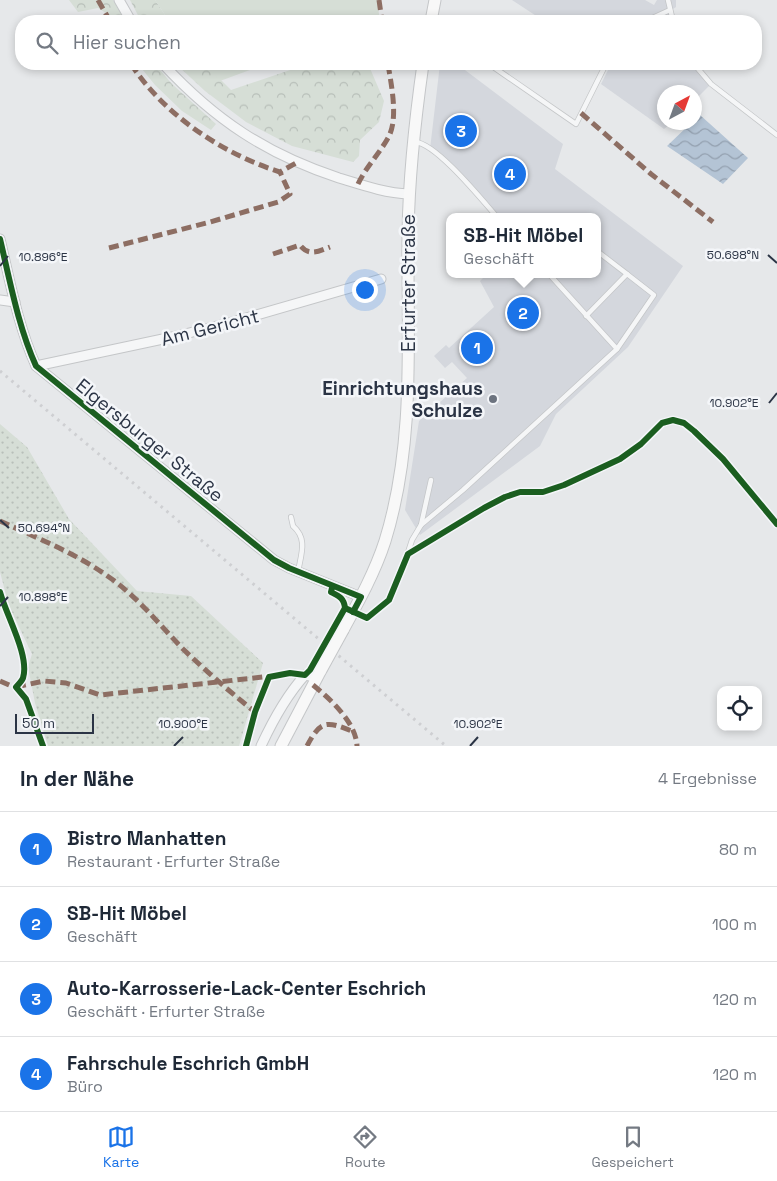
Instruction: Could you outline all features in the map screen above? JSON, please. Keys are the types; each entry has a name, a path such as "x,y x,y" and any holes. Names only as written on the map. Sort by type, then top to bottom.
{"main road":[{"path":"432,15 436,0"},
{"name":"Erfurter Straße","path":"281,746 362,597 385,541 402,459 408,398 409,194 413,142 422,70"}],"street":[{"path":"119,0 128,15"},
{"path":"169,70 208,108 238,131 270,150 296,163 358,184 390,192 409,194"},
{"name":"Elgersburger Straße","path":"0,239 28,348 36,366 274,560 298,572 362,597"},
{"name":"Am Gericht","path":"36,366 229,323 381,279"},
{"path":"0,300 15,302"},
{"path":"261,746 285,699 305,675 319,674"}],"lane":[{"path":"668,0 671,15"},
{"path":"659,15 670,10"},
{"path":"498,70 576,124 603,70"},
{"path":"699,70 711,84 777,135"},
{"path":"413,142 420,142 453,168 493,213"},
{"path":"421,525 463,490 617,349 654,296 601,254"},
{"path":"586,316 627,274"},
{"path":"553,278 617,349"},
{"path":"353,612 368,618 389,600 403,568 412,540 421,525 431,480"},
{"path":"291,518 292,526 300,533 303,540 298,572"}],"shaded area":[{"path":"512,0 645,0 654,5 657,0 676,0 676,7 670,11 671,15 535,15"},
{"path":"439,70 465,70 563,144 555,169 683,266 628,347 556,414 540,446 420,535 405,510 419,421 467,378 452,362 445,368 434,356 446,345 449,348 494,307 480,281 483,278 601,278 601,213 493,213 453,168 430,149"},
{"path":"608,70 699,70 711,84 702,93 702,85 657,85 657,124 601,84"}],"green space":[{"path":"69,0 113,0 122,15 109,15 98,8 78,12"},
{"path":"130,0 155,0 165,15 138,15"},
{"path":"155,0 377,0 379,15 165,15"},
{"path":"143,70 160,70 172,84 216,124 211,130 182,111 155,85"},
{"path":"182,70 211,70 231,90 290,70 371,70 384,101 379,122 360,140 359,156 353,162 292,146 246,122 205,91"},
{"path":"210,70 250,70 220,81"},
{"path":"0,424 27,447 69,519 137,591 191,596 263,663 239,746 48,746 35,703 28,667 32,654 9,606 0,572"}],"water":[{"path":"702,117 748,158 723,184 667,146 684,130 702,130"}],"railway":[{"path":"0,371 446,746"}],"marked path":[{"path":"98,0 107,15"},
{"path":"379,0 381,15"},
{"path":"135,70 160,100 178,116 196,130 237,155 280,172 296,163"},
{"path":"358,184 388,138 391,130 394,112 389,70"},
{"path":"581,113 651,174 713,222"},
{"path":"109,248 278,202 290,194 280,172"},
{"path":"273,254 300,245 303,249 311,252 330,247"},
{"path":"0,521 68,552 117,583 137,600 183,649 255,712"},
{"path":"16,687 44,681 66,683 100,695 272,676"},
{"path":"0,681 18,689"},
{"path":"313,685 334,704 347,720 356,737 357,746"},
{"path":"307,746 316,731 326,725 331,724 354,732"}],"cycle path":[{"path":"0,239 19,319 36,366 274,560 361,597 353,612"},
{"path":"345,608 367,618 389,600 408,554 505,497 520,492 543,492 564,485 620,459 641,444 662,423 673,420 684,423 723,459 777,524"},
{"path":"246,746 255,712 269,677 290,673 305,675 310,670 345,608 341,598 331,592 332,588"},
{"path":"0,592 23,659 23,678 16,687 26,699 43,746"}],"place":[{"name":"Auto-Karrosserie-Lack-Center Eschrich","path":"461,131"},
{"name":"Fahrschule Eschrich GmbH","path":"510,174"},
{"name":"SB-Hit Möbel","path":"523,313"},
{"name":"Bistro Manhatten","path":"477,348"},
{"name":"Einrichtungshaus Schulze","path":"493,399"}]}
